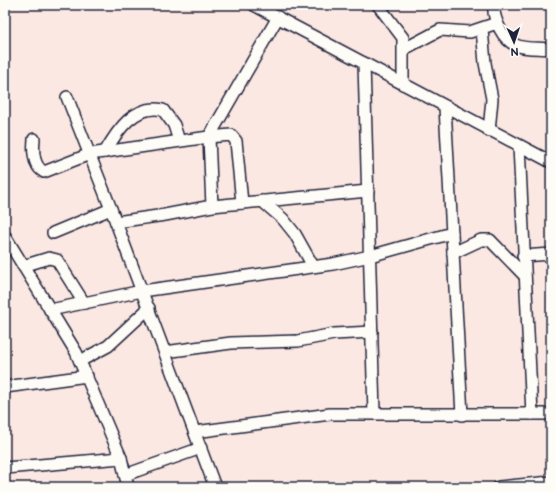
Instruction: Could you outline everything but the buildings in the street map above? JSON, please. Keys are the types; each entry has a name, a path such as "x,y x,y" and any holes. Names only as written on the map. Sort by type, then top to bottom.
{"street":[{"path":"254,5 551,162"},
{"path":"378,5 402,38 404,49 403,84"},
{"path":"494,5 493,12 497,23 506,39 511,43 518,46 551,49"},
{"path":"212,206 208,137 278,18"},
{"path":"404,49 440,30 470,32 497,23"},
{"path":"482,29 485,63 492,99 490,131"},
{"path":"364,63 374,413"},
{"path":"67,98 149,308 215,487"},
{"path":"445,107 462,415"},
{"path":"105,152 117,131 138,114 147,109 156,108 163,110 174,125 179,141"},
{"path":"34,139 33,150 37,164 44,172 90,154 231,135 236,141 242,203"},
{"path":"519,146 523,256 532,414"},
{"path":"116,222 212,206 368,191"},
{"path":"262,201 284,219 295,234 313,266"},
{"path":"53,233 111,209"},
{"path":"50,310 142,291 313,266 370,256 452,233"},
{"path":"5,236 80,361 121,458 128,487"},
{"path":"453,253 481,240 490,240 524,275"},
{"path":"523,256 551,254"},
{"path":"23,266 48,258 58,260 84,303"},
{"path":"80,361 108,346 149,308"},
{"path":"165,352 231,343 298,342 334,334 372,332"},
{"path":"5,387 87,376"},
{"path":"195,432 309,416 374,413 462,415 551,414"},
{"path":"126,475 201,448"},
{"path":"5,468 121,458"},
{"path":"499,487 551,482"}]}
